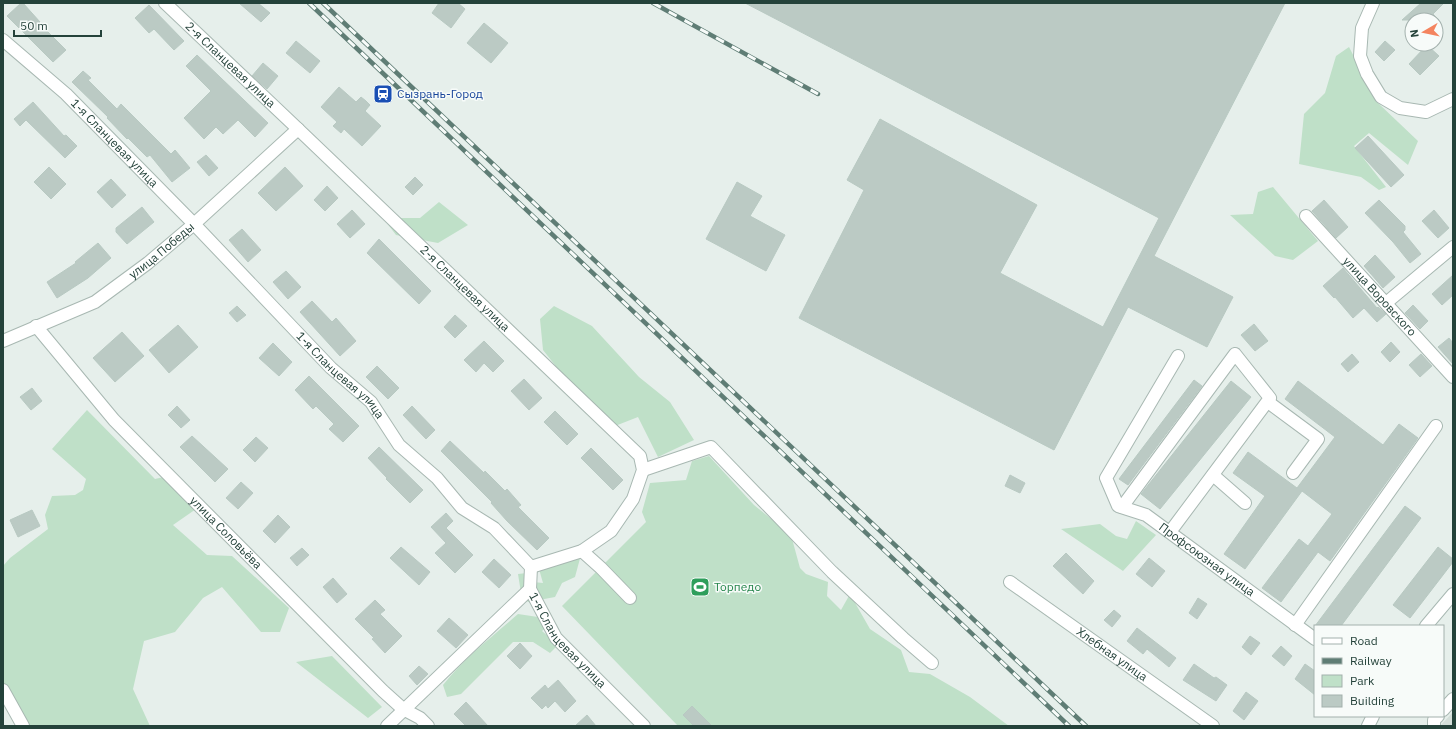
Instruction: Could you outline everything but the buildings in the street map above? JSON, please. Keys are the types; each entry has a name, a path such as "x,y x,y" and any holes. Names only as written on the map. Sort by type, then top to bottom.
{"street":[{"name":"2-я Сланцевая улица","path":"165,3 640,456 643,470"},
{"path":"1373,3 1362,28 1360,56 1367,74 1381,97 1400,108 1426,112 1453,100"},
{"name":"1-я Сланцевая улица","path":"3,40 66,94 194,224 330,368 371,402 399,445 437,478 462,508 494,528 532,567 530,589 556,638 644,726"},
{"name":"улица Победы","path":"3,341 95,302 148,263 194,224 298,129"},
{"name":"улица Воровского","path":"1306,216 1453,377"},
{"path":"1386,303 1453,247"},
{"name":"улица Соловьёва","path":"36,326 114,420 383,691 403,709 420,718 428,726"},
{"path":"1170,532 1270,398 1235,354 1122,507 1118,506 1106,478 1178,356"},
{"path":"1268,402 1318,439 1293,473"},
{"path":"1295,625 1436,426"},
{"path":"532,567 582,551 611,531 633,499 643,470 711,447 832,572 932,663"},
{"path":"1213,475 1245,503"},
{"name":"Профсоюзная улица","path":"1122,507 1146,515 1314,638"},
{"path":"582,551 630,598"},
{"name":"Хлебная улица","path":"1010,582 1213,726"},
{"path":"387,726 403,709 530,589"},
{"path":"1427,625 1453,594"},
{"path":"3,690 23,726"},
{"path":"1444,709 1453,699"},
{"path":"1368,726 1372,717"},
{"path":"1434,726 1434,720 1437,717"}],"shaded area":[{"path":"1453,712 1453,726 1440,726"}],"green space":[{"path":"1349,47 1378,103 1418,141 1408,165 1369,133 1354,146 1386,187 1379,190 1361,177 1299,164 1304,114 1325,93 1336,56"},
{"path":"1273,187 1318,241 1293,260 1275,256 1230,215 1253,214 1258,192"},
{"path":"439,202 468,225 438,243 396,235 383,218 420,218"},
{"path":"554,306 592,326 639,377 670,402 694,440 658,457 638,417 615,426 574,389 543,350 540,319"},
{"path":"87,410 155,479 168,476 196,509 173,525 207,555 232,556 289,608 280,632 261,632 222,587 203,598 175,632 144,641 133,689 150,726 21,726 3,698 3,566 10,558 48,529 45,515 52,496 75,495 83,490 86,479 52,449"},
{"name":"Торпедо","path":"709,456 754,505 791,535 800,568 806,574 828,582 827,596 841,610 850,594 870,629 901,650 909,672 930,674 970,697 1009,726 678,726 562,606 646,522 642,512 650,483 686,480 692,461"},
{"path":"1136,521 1156,535 1123,571 1061,529 1100,524 1116,536 1127,539"},
{"path":"582,551 575,577 562,583 555,597 528,602 521,593 518,574 527,573 533,582 543,583 539,569"},
{"path":"548,613 554,620 542,631 558,645 550,653 533,642 513,642 461,694 447,697 443,685 451,675 518,614 538,617"},
{"path":"332,656 382,707 368,718 296,662"}],"railway":[{"path":"309,3 1069,726"},
{"path":"323,3 1086,726"},
{"path":"653,3 818,94"}],"place":[{"name":"Сызрань-Город","path":"383,94"},
{"name":"Торпедо","path":"700,587"}]}
